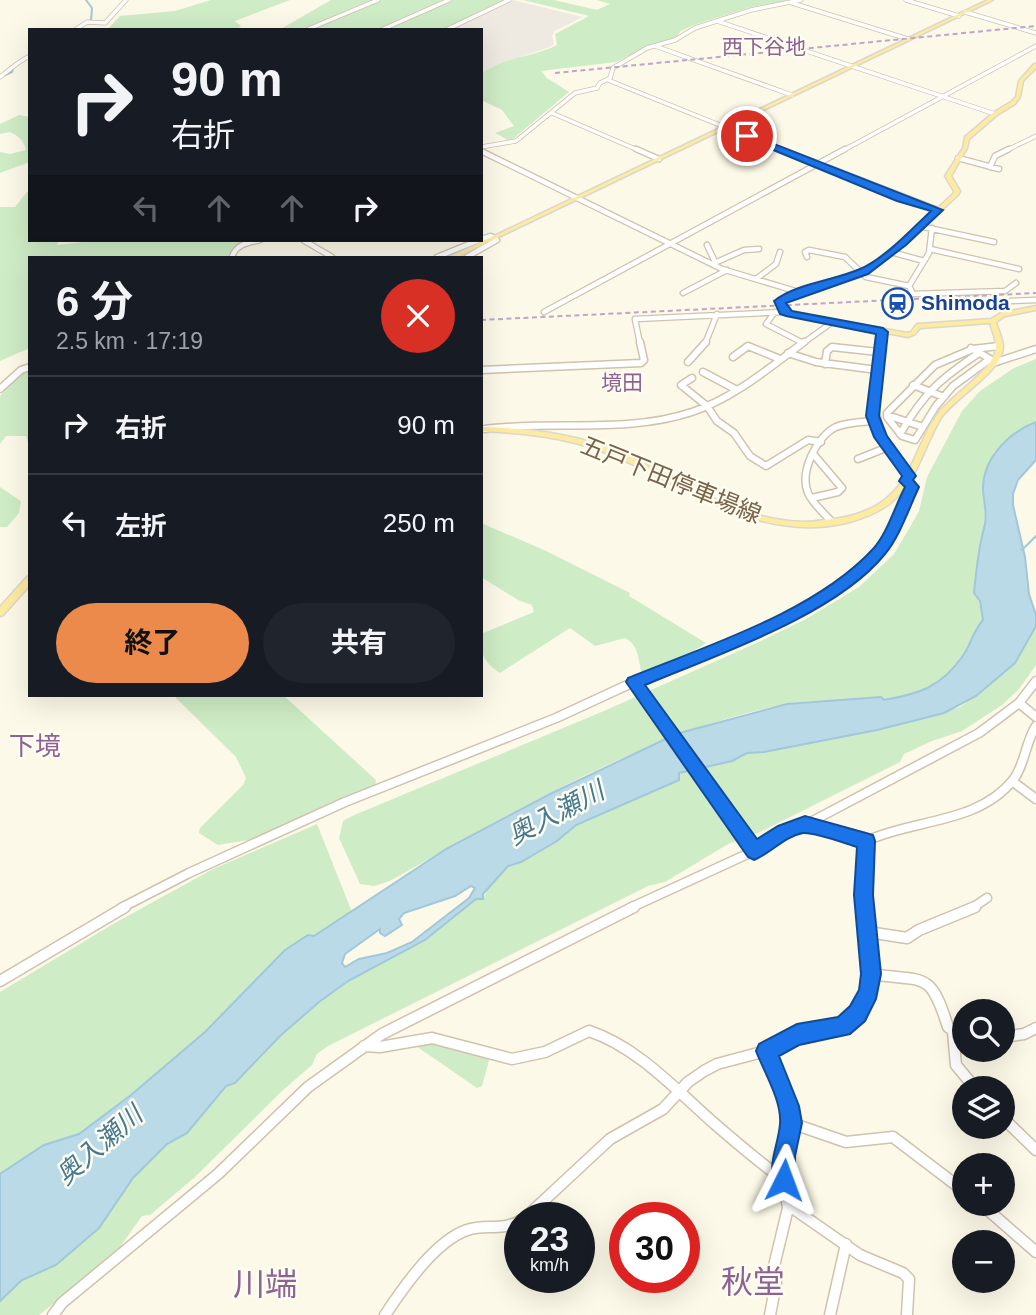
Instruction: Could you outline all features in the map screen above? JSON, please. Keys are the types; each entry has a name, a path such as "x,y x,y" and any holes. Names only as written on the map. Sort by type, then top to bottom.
{"main road":[{"path":"455,256 991,0"},
{"path":"1036,65 1021,81 1018,97 1013,103 970,134 948,176 957,192 938,210 891,252 860,274 835,280 780,301 784,312 883,332 912,334 918,326 993,321 997,316 1036,308"},
{"path":"993,321 999,346"},
{"name":"五戸下田停車場線","path":"483,429 551,435 620,456 702,498 743,514 795,524 832,522 873,510 892,498 908,478 939,415 993,363 999,354 999,346"},
{"path":"0,613 28,581"}],"street":[{"path":"78,28 87,22 105,23 126,0"},
{"path":"311,28 379,0"},
{"path":"386,28 449,0"},
{"path":"450,28 509,0"},
{"path":"483,149 516,141 575,93 594,89 608,80 610,72 620,63 654,46 675,40 691,30 751,10 801,0"},
{"path":"906,0 959,16"},
{"path":"790,2 908,40"},
{"path":"965,12 1036,33"},
{"path":"717,21 995,114"},
{"path":"654,46 792,95"},
{"path":"544,312 1036,46"},
{"path":"0,77 13,63 28,57"},
{"path":"608,80 905,200 938,210"},
{"path":"552,113 659,159"},
{"path":"990,167 995,156 1036,136"},
{"path":"483,150 727,270 802,293"},
{"path":"958,158 999,169"},
{"path":"919,226 994,242"},
{"path":"932,229 930,249 909,286 910,291 917,294 1005,291 1016,283"},
{"path":"469,256 498,240 494,237 483,239"},
{"path":"232,256 234,250 241,245 252,242"},
{"path":"306,242 329,256"},
{"path":"439,256 473,242"},
{"path":"707,245 714,263"},
{"path":"714,263 744,250 759,248"},
{"path":"930,249 1019,269"},
{"path":"807,257 805,253 809,250 842,257 869,279 909,286"},
{"path":"756,279 776,264 780,252"},
{"path":"891,252 924,261"},
{"path":"683,293 727,270"},
{"path":"1005,291 1017,310"},
{"path":"1011,301 1036,300"},
{"path":"775,312 766,324 801,342"},
{"path":"483,370 641,363 645,360 635,319 784,312"},
{"path":"688,362 708,340 717,314"},
{"path":"483,429 666,418 707,406 831,323"},
{"path":"0,981 118,910 189,873 345,802 556,718 752,634 829,594 881,550 912,487 874,420 878,352 883,332"},
{"path":"733,357 748,346 780,359"},
{"path":"887,416 927,370 947,357 971,348 999,346"},
{"path":"825,364 827,351 832,347 878,352"},
{"path":"887,416 900,434 915,440 944,397 958,382 990,359 971,348"},
{"path":"993,363 1036,349"},
{"path":"788,353 825,364 877,370"},
{"path":"900,434 918,403 944,375 979,353"},
{"path":"962,364 975,370"},
{"path":"0,389 28,368"},
{"path":"703,372 735,389"},
{"path":"944,375 958,382"},
{"path":"692,378 681,386 707,406 717,421 741,440 750,456 763,465 766,466 808,440 821,442"},
{"path":"913,385 944,397"},
{"path":"918,403 934,409"},
{"path":"832,522 812,498 806,482 814,455 833,429 887,416 923,427"},
{"path":"551,425 551,435"},
{"path":"551,435 565,425"},
{"path":"858,459 888,447"},
{"path":"812,498 842,490 814,455"},
{"path":"53,1315 62,1303 218,1174 308,1087 382,1034 784,832 805,825 979,733 1019,703 1036,681"},
{"path":"634,685 752,849"},
{"path":"1019,703 1036,717"},
{"path":"805,825 866,841 880,832 908,823 965,814 988,802 1012,781 1036,726"},
{"path":"1012,781 1036,799"},
{"path":"542,1202 610,1139 663,1109 688,1082 711,1067 766,1051 797,1035 843,1027 858,1014 869,992 871,974 863,895 866,841"},
{"path":"868,932 907,939 919,930 968,911 987,898"},
{"path":"871,974 927,982 934,986 952,1030"},
{"path":"1015,1035 1036,1028"},
{"path":"364,1046 374,1048 426,1038 512,1059 558,1048 589,1031 615,1042 670,1082 678,1093 739,1147 784,1180"},
{"path":"766,1051 788,1106 791,1123 783,1156 788,1205 774,1266 776,1283 770,1315"},
{"path":"791,1123 846,1142 893,1137 952,1182"},
{"path":"1015,1130 1036,1150"},
{"path":"788,1205 860,1255 903,1273 909,1279 907,1315"},
{"path":"995,1216 1036,1252"},
{"path":"385,1315 414,1276 464,1231 504,1229"},
{"path":"830,1315 846,1244"}],"shaded area":[{"path":"513,0 583,17 555,31 552,36 554,44 550,47 508,61 483,75 483,28 454,28"}],"green space":[{"path":"211,0 290,0 235,21 241,26 239,28 109,28 120,16 175,11"},
{"path":"331,0 506,0 447,28 282,28"},
{"path":"523,0 554,0 597,10 610,4 597,0 791,0 751,7 694,25 681,31 675,38 644,48 616,62 541,71 569,92 513,139 508,140 495,133 514,126 502,110 483,101 483,73 499,64 557,45 555,34 589,16"},
{"path":"19,115 28,117 28,163 0,173 0,152 10,154 26,150 16,135 10,132 0,134 0,124"},
{"path":"28,192 28,242 58,242 57,245 83,242 247,242 231,250 231,256 28,256 28,349 0,361 0,207 15,207"},
{"path":"1036,359 1036,422 1016,433 994,452 983,489 985,523 975,585 983,620 962,657 945,676 928,688 908,695 884,700 881,697 786,704 683,733 582,777 390,881 374,886 360,884 339,838 343,821 604,711 761,641 806,619 859,587 894,554 910,527 919,511 927,477 962,411 980,391 1014,368"},
{"path":"28,371 28,442 26,436 6,436 0,444 0,396 16,377"},
{"path":"0,487 21,501 19,513 7,527 0,527"},
{"path":"483,524 544,550 630,593 629,596 706,643 672,665 643,676 636,650 625,638 595,646 570,628 500,673 484,657 483,633 534,612 532,605 518,600 483,578"},
{"path":"1036,621 1036,665 1019,689 1002,705 962,731 904,754 900,762 754,835 728,844 665,882 648,886 328,1046 317,1054 312,1065 194,1178 150,1215 142,1216 115,1254 39,1315 0,1315 0,1301 22,1280 56,1265 99,1228 133,1178 167,1144 187,1133 226,1086 235,1083 280,1036 348,981 425,940 476,899 483,899 490,885 508,866 521,862 557,841 576,825 678,780 678,773 732,761 747,753 877,730 960,707 1014,663"},
{"path":"175,697 285,697 376,780 375,787 255,839 218,845 199,833 200,828 243,785 246,778 236,757"},
{"path":"317,824 352,912 314,936 285,950 206,1032 131,1095 79,1134 44,1145 0,1174 0,992 113,924 213,869"},
{"path":"436,1042 490,1057 482,1086 477,1088 416,1046"}],"water":[{"name":"奥入瀬川","path":"1036,422 1036,460 1018,480 1013,494 1013,505 1036,626 1015,663 976,696 944,713 877,730 747,753 732,761 679,773 679,780 576,825 557,841 521,862 508,866 483,894 483,899 476,899 425,940 348,981 319,1002 280,1036 235,1083 226,1086 187,1133 167,1144 133,1178 99,1228 56,1265 22,1280 0,1301 0,1174 44,1145 79,1134 131,1095 205,1032 285,950 308,935 314,936 446,849 550,794 676,734 787,704 897,698 928,688 946,676 965,653 983,620 980,601 974,593 986,520 983,491 987,468 1007,440","holes":["471,886 475,888 469,898 412,942 387,953 359,959 345,967 342,963 345,954 380,929 380,933 385,936 402,925 399,919 404,913 455,896"]}],"waterway":[{"path":"86,0 92,8 91,20"},
{"path":"3,76 12,72 14,66"},
{"path":"1022,550 1036,536"}],"railway":[{"path":"555,73 1036,26"},
{"path":"483,320 1036,293"}],"place":[{"name":"Shimoda","path":"898,303"}],"district":[{"name":"西下谷地","path":"764,47"},
{"name":"境田","path":"622,383"},
{"name":"下境","path":"35,746"},
{"name":"秋堂","path":"753,1282"},
{"name":"川端","path":"265,1284"}],"route":[{"path":"747,136 916,204 938,210 903,243 865,271 780,301 784,312 790,314 883,332 873,403 874,424 909,476 906,481 912,484 912,487 898,521 881,550 852,577 799,611 678,666 634,682 754,851 784,832 805,825 866,841 863,895 871,974 869,992 858,1014 843,1027 797,1035 766,1051 788,1106 791,1123 783,1156 784,1180"}]}
